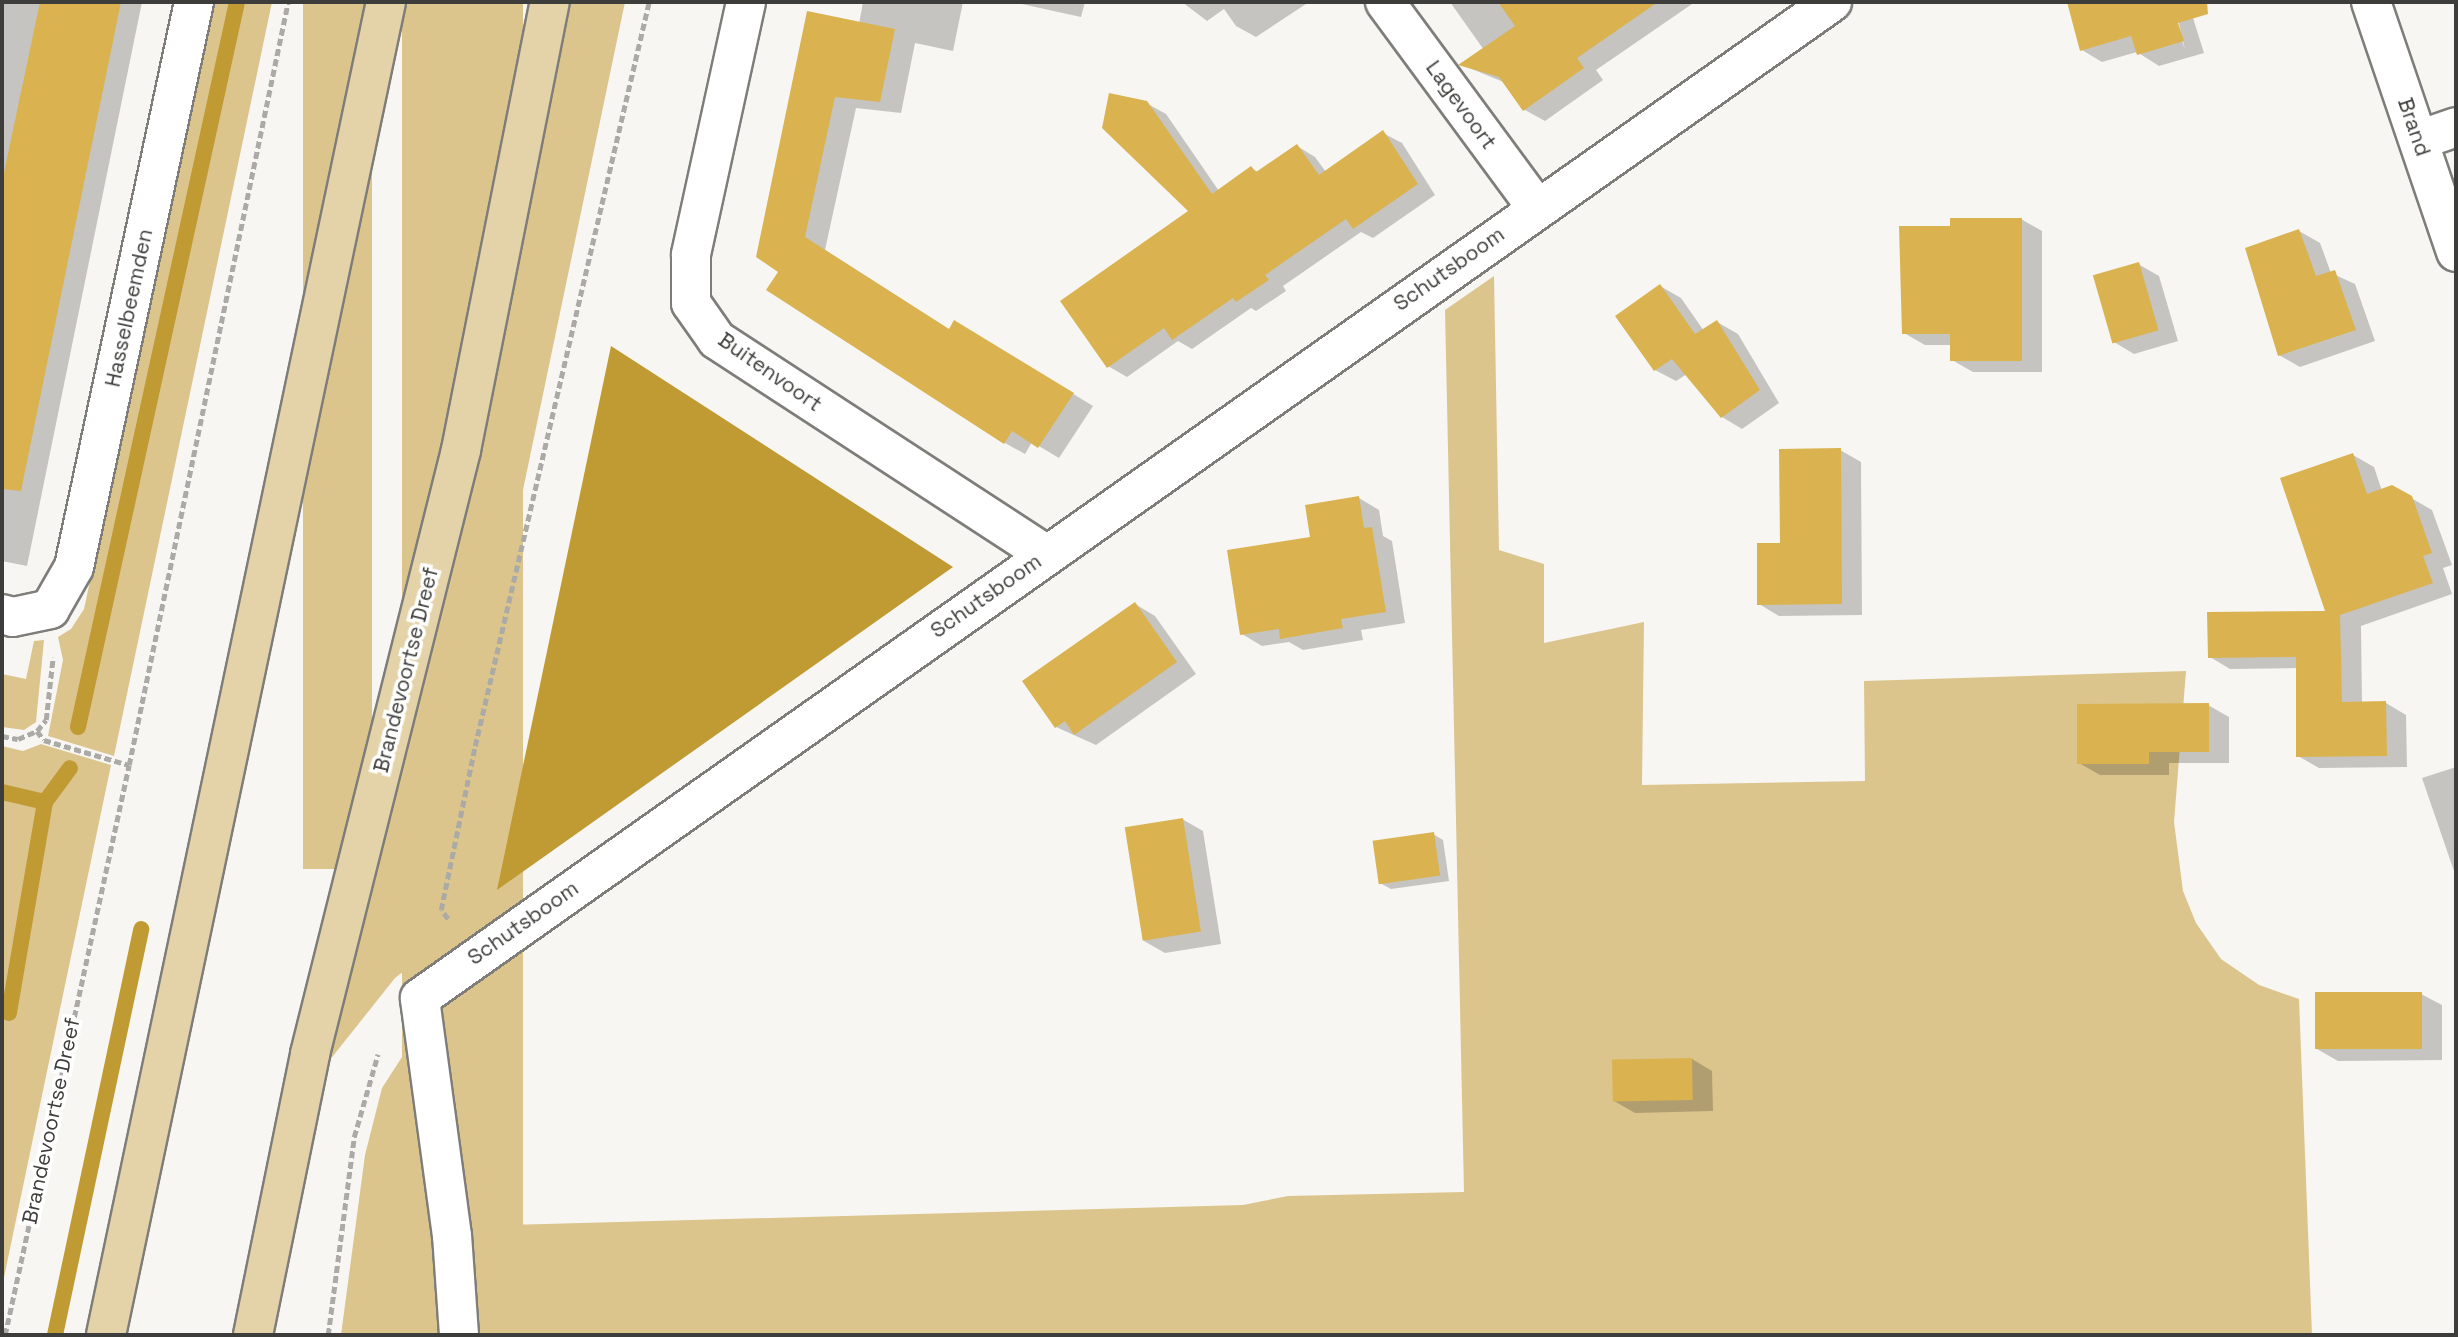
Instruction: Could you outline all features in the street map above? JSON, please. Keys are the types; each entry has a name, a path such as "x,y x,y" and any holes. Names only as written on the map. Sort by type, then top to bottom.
{"main road":[{"path":"106,1335 386,2"},
{"name":"Brandevoortse Dreef","path":"253,1335 310,1054 461,450 550,2"}],"street":[{"name":"Hasselbeemden","path":"50,609 74,567 194,2"},
{"name":"Buitenvoort","path":"746,2 691,255 691,303 717,340 1045,554"},
{"name":"Lagevoort","path":"1385,2 1536,207"},
{"name":"Schutsboom","path":"420,999 476,956 1536,207 1832,2"},
{"name":"Brand","path":"2371,2 2456,252"},
{"path":"2419,140 2456,127"},
{"path":"2,614 13,617 50,609"},
{"path":"420,999 452,1236 458,1335"}],"path":[{"name":"Brandevoortse Dreef","path":"5,1335 130,765 288,2"},
{"path":"476,956 441,910 649,2"},
{"path":"2,736 18,739 37,731 46,720 54,645 50,609"},
{"path":"37,731 44,740 130,765"},
{"path":"328,1335 355,1138 368,1079 388,1028 420,999"},
{"path":"2,1317 9,1312"}],"shaded area":[{"path":"214,2 272,2 114,756 48,736 63,660 58,637 71,629 84,609"},
{"path":"303,2 372,2 372,869 303,869"},
{"path":"402,2 523,2 523,1335 402,1335"},
{"path":"553,2 625,2 426,954 395,978 329,1061"},
{"path":"1494,276 1499,550 1544,564 1544,643 1644,622 1642,785 1865,781 1864,681 2186,671 2174,822 2183,891 2196,923 2221,959 2259,985 2299,999 2312,1335 477,1335 476,1226 1243,1205 1288,1196 1464,1192 1445,310"},
{"path":"611,346 953,567 497,890"},
{"path":"44,640 36,722 24,730 2,727 2,674 26,679 34,641"},
{"path":"41,744 111,765 2,1287 2,746 23,751"},
{"path":"402,1057 427,1228 427,1335 341,1335 365,1155 382,1088"}],"building":[{"path":"40,2 121,2 21,491 2,489 2,182"},
{"path":"1498,2 1658,2 1577,58 1584,68 1523,111 1499,77 1458,65 1515,26"},
{"path":"2067,2 2207,2 2208,14 2178,23 2184,41 2137,55 2131,36 2080,51"},
{"path":"807,11 895,29 880,102 835,97 805,237 949,329 954,320 1074,393 1038,448 1012,431 1004,444 766,290 778,272 756,257"},
{"path":"1109,93 1147,101 1212,194 1251,166 1256,172 1297,144 1319,175 1383,130 1418,184 1353,229 1346,219 1265,275 1269,280 1236,302 1233,298 1172,340 1164,328 1107,368 1060,301 1188,211 1102,128"},
{"path":"1950,218 2022,218 2022,361 1950,361 1950,334 1902,334 1899,226 1950,226"},
{"path":"2299,229 2316,276 2335,270 2356,330 2278,356 2245,248"},
{"path":"2139,262 2159,330 2112,343 2093,275"},
{"path":"1660,284 1695,334 1717,320 1760,390 1721,418 1672,359 1654,371 1615,316"},
{"path":"1841,448 1842,604 1757,605 1757,543 1780,543 1779,449"},
{"path":"2353,453 2367,494 2392,485 2412,496 2432,553 2423,556 2433,583 2340,615 2342,702 2386,701 2387,756 2296,757 2296,657 2208,658 2207,612 2325,611 2280,478"},
{"path":"1359,496 1364,528 1372,527 1386,612 1341,619 1343,628 1280,639 1279,629 1240,635 1227,550 1310,537 1305,505"},
{"path":"1135,602 1177,662 1074,735 1065,721 1055,728 1022,681"},
{"path":"2209,703 2209,752 2149,752 2149,764 2077,764 2077,704"},
{"path":"1183,818 1201,932 1143,941 1125,827"},
{"path":"1434,832 1440,876 1379,884 1373,841"},
{"path":"2315,992 2422,992 2422,1049 2315,1049"},
{"path":"1692,1058 1693,1100 1613,1101 1612,1059"}],"waterway":[{"path":"78,727 237,2"},
{"path":"45,802 70,768"},
{"path":"2,792 45,802 9,1013"},
{"path":"55,1335 141,929"}]}
